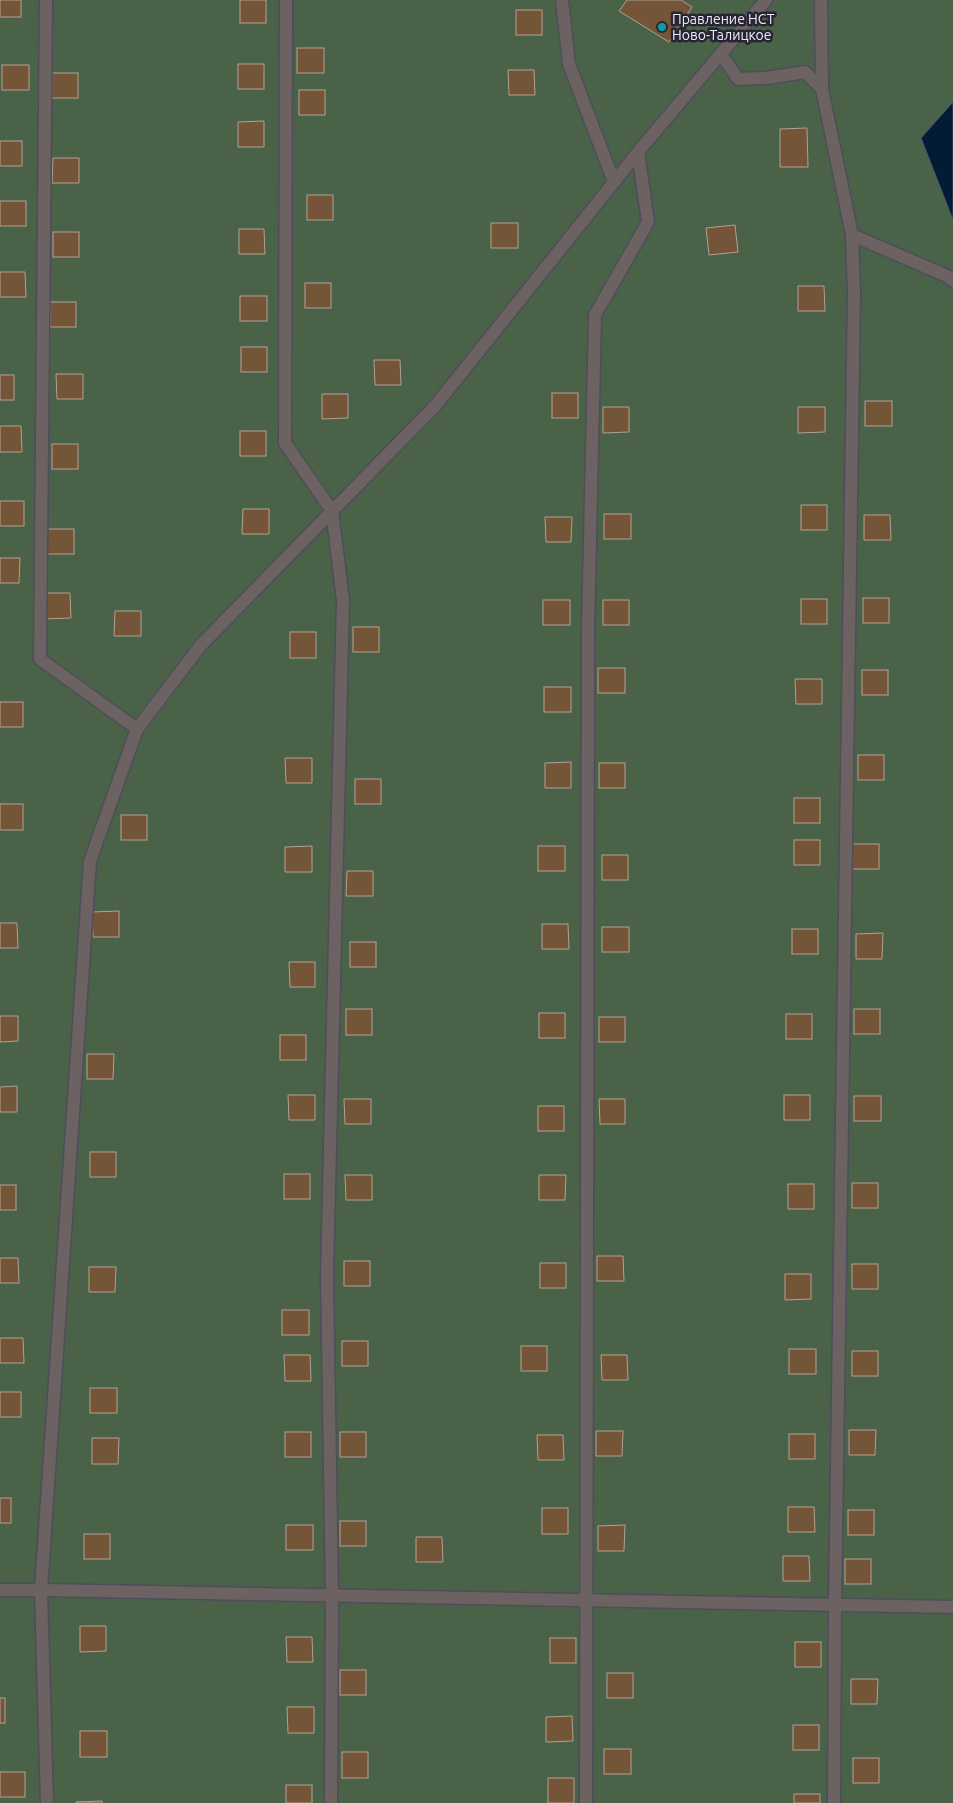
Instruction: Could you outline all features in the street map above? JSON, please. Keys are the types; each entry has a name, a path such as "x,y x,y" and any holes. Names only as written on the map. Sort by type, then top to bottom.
{"street":[{"path":"46,0 40,659 137,729"},
{"path":"286,0 285,443 332,511 343,600 327,1276 332,1596 330,1803"},
{"path":"562,0 569,64 614,182"},
{"path":"47,1803 41,1590 90,861 137,729 201,645 435,406 638,152 766,0"},
{"path":"821,0 822,89 852,236 854,292 835,1605 834,1803"},
{"path":"721,54 738,79 766,78 805,72 822,89"},
{"path":"586,1803 588,629 595,315 648,222 638,152"},
{"path":"852,236 947,276 953,281"},
{"path":"0,1590 953,1607"}],"green space":[{"path":"0,0 953,0 953,1803 0,1803"}],"water":[{"path":"953,102 953,220 921,138"}],"building":[{"path":"0,0 21,0 21,17 0,17"},
{"path":"240,0 266,0 266,23 240,23"},
{"name":"Правление НСТ Ново-Талицкое","path":"627,0 681,0 692,7 669,42 619,11"},
{"path":"516,10 542,10 542,35 516,35"},
{"path":"297,48 324,48 324,73 297,73"},
{"path":"238,64 264,64 264,89 238,89"},
{"path":"2,65 29,65 29,90 2,90"},
{"path":"508,70 534,70 535,95 509,95"},
{"path":"52,73 78,73 78,98 52,98"},
{"path":"299,90 325,90 325,115 299,115"},
{"path":"264,121 264,147 238,147 238,122"},
{"path":"807,128 808,167 780,167 780,129"},
{"path":"0,141 22,141 22,166 0,166"},
{"path":"53,158 79,158 79,183 52,183"},
{"path":"307,195 333,195 333,220 307,220"},
{"path":"0,201 26,201 26,226 0,226"},
{"path":"491,223 518,223 518,248 491,248"},
{"path":"735,225 738,252 709,255 706,228"},
{"path":"239,229 264,229 265,254 239,254"},
{"path":"53,232 79,232 79,257 53,257"},
{"path":"0,272 25,272 26,297 0,297"},
{"path":"305,283 331,283 331,308 305,308"},
{"path":"798,286 824,286 825,311 798,311"},
{"path":"240,296 267,296 267,321 240,321"},
{"path":"50,302 76,302 76,327 50,327"},
{"path":"241,347 267,347 267,372 241,372"},
{"path":"374,360 400,360 401,385 375,385"},
{"path":"56,374 83,374 83,399 57,399"},
{"path":"0,375 14,375 14,400 0,400"},
{"path":"552,393 578,393 578,418 552,418"},
{"path":"322,394 348,394 348,418 322,419"},
{"path":"865,401 892,401 892,426 865,426"},
{"path":"603,407 629,407 629,432 603,433"},
{"path":"798,407 825,407 825,432 798,433"},
{"path":"0,426 21,426 22,452 0,452"},
{"path":"240,431 266,431 266,456 240,456"},
{"path":"52,444 78,444 78,469 52,469"},
{"path":"0,501 24,501 24,526 0,526"},
{"path":"801,505 827,505 827,530 801,530"},
{"path":"243,509 269,509 269,534 242,534"},
{"path":"604,514 631,514 631,539 604,539"},
{"path":"864,515 890,515 891,540 864,540"},
{"path":"545,517 572,517 571,542 546,542"},
{"path":"47,529 74,529 74,554 47,554"},
{"path":"0,558 20,558 19,583 0,583"},
{"path":"44,593 70,593 71,618 44,619"},
{"path":"863,598 889,598 889,623 863,623"},
{"path":"801,599 827,599 827,624 801,624"},
{"path":"543,600 570,600 570,625 543,625"},
{"path":"603,600 629,600 629,625 603,625"},
{"path":"115,611 141,611 141,636 114,636"},
{"path":"353,627 379,627 379,652 353,652"},
{"path":"290,632 316,632 316,658 290,658"},
{"path":"598,668 625,668 625,693 598,693"},
{"path":"862,670 888,670 888,695 862,695"},
{"path":"795,679 822,679 822,704 796,704"},
{"path":"544,687 571,687 571,712 544,712"},
{"path":"0,702 23,702 23,727 0,727"},
{"path":"858,755 884,755 884,780 858,780"},
{"path":"285,758 312,758 312,783 286,783"},
{"path":"571,762 571,788 545,788 545,763"},
{"path":"599,763 625,763 625,788 599,788"},
{"path":"355,779 381,779 381,804 355,804"},
{"path":"794,798 820,798 820,823 794,823"},
{"path":"0,804 23,804 23,830 0,830"},
{"path":"121,815 147,815 147,840 121,840"},
{"path":"794,840 820,840 820,865 794,865"},
{"path":"852,844 879,844 879,869 852,869"},
{"path":"312,846 312,872 285,872 285,847"},
{"path":"538,846 565,846 565,871 538,871"},
{"path":"602,855 628,855 628,880 602,880"},
{"path":"347,871 373,871 373,896 346,896"},
{"path":"119,911 119,937 93,937 92,912"},
{"path":"0,923 17,923 18,948 0,948"},
{"path":"542,924 568,924 569,949 542,949"},
{"path":"602,927 629,927 629,952 602,952"},
{"path":"792,929 818,929 818,954 792,954"},
{"path":"883,933 882,959 856,959 856,934"},
{"path":"350,942 376,942 376,967 350,967"},
{"path":"289,962 315,962 315,987 290,987"},
{"path":"346,1009 372,1009 372,1035 346,1035"},
{"path":"854,1009 880,1009 880,1034 854,1034"},
{"path":"539,1013 565,1013 565,1038 539,1038"},
{"path":"786,1014 812,1014 812,1039 786,1039"},
{"path":"0,1016 18,1016 18,1041 0,1042"},
{"path":"599,1017 625,1017 625,1042 599,1042"},
{"path":"280,1035 306,1035 306,1060 280,1060"},
{"path":"87,1054 114,1054 113,1079 87,1079"},
{"path":"17,1086 17,1112 0,1112 0,1087"},
{"path":"288,1095 315,1095 315,1120 289,1120"},
{"path":"784,1095 810,1095 810,1120 784,1120"},
{"path":"854,1096 881,1096 881,1121 854,1121"},
{"path":"344,1099 371,1099 371,1124 345,1124"},
{"path":"599,1099 625,1099 625,1124 600,1124"},
{"path":"538,1106 564,1106 564,1131 538,1131"},
{"path":"90,1152 116,1152 116,1177 90,1177"},
{"path":"284,1174 310,1174 310,1199 284,1199"},
{"path":"345,1175 372,1175 372,1200 346,1200"},
{"path":"539,1175 566,1175 565,1200 539,1200"},
{"path":"852,1183 878,1183 878,1208 852,1208"},
{"path":"788,1184 814,1184 814,1209 788,1209"},
{"path":"0,1185 16,1185 16,1210 0,1210"},
{"path":"597,1256 623,1256 624,1281 597,1281"},
{"path":"0,1258 18,1258 19,1283 0,1283"},
{"path":"344,1261 370,1261 370,1286 344,1286"},
{"path":"540,1263 566,1263 566,1288 540,1288"},
{"path":"852,1264 878,1264 878,1289 852,1289"},
{"path":"89,1267 116,1267 115,1292 89,1292"},
{"path":"785,1274 811,1274 811,1299 785,1300"},
{"path":"282,1310 309,1310 309,1335 282,1335"},
{"path":"0,1338 23,1338 24,1363 0,1363"},
{"path":"342,1341 368,1341 368,1366 342,1366"},
{"path":"521,1346 547,1346 547,1371 521,1371"},
{"path":"789,1349 816,1349 816,1374 789,1374"},
{"path":"852,1351 878,1351 878,1376 852,1376"},
{"path":"284,1355 310,1355 311,1381 285,1381"},
{"path":"601,1355 627,1355 628,1380 602,1380"},
{"path":"90,1388 117,1388 117,1413 90,1413"},
{"path":"0,1392 21,1392 21,1417 0,1417"},
{"path":"849,1430 876,1430 875,1455 849,1455"},
{"path":"596,1431 623,1431 622,1456 596,1456"},
{"path":"285,1432 311,1432 311,1457 285,1457"},
{"path":"340,1432 366,1432 366,1457 340,1457"},
{"path":"789,1434 815,1434 815,1459 789,1459"},
{"path":"537,1435 563,1435 564,1460 538,1460"},
{"path":"92,1438 119,1438 118,1464 92,1464"},
{"path":"0,1498 11,1498 11,1523 0,1523"},
{"path":"788,1507 814,1507 815,1532 788,1532"},
{"path":"542,1508 568,1508 568,1534 542,1534"},
{"path":"848,1510 874,1510 874,1535 848,1535"},
{"path":"340,1521 366,1521 366,1546 340,1546"},
{"path":"286,1525 313,1525 313,1550 286,1550"},
{"path":"625,1525 624,1551 598,1551 598,1526"},
{"path":"84,1534 110,1534 110,1559 84,1559"},
{"path":"416,1537 442,1537 443,1562 416,1562"},
{"path":"783,1556 809,1556 810,1581 783,1581"},
{"path":"845,1559 871,1559 871,1584 845,1584"},
{"path":"80,1626 106,1626 106,1651 80,1652"},
{"path":"286,1637 312,1637 313,1662 287,1662"},
{"path":"550,1638 576,1638 576,1663 550,1663"},
{"path":"795,1642 821,1642 821,1667 795,1667"},
{"path":"340,1670 366,1670 366,1695 340,1695"},
{"path":"607,1673 633,1673 633,1698 607,1698"},
{"path":"851,1679 878,1679 877,1704 851,1704"},
{"path":"0,1698 5,1698 5,1723 0,1723"},
{"path":"287,1707 314,1707 314,1733 288,1733"},
{"path":"572,1716 573,1741 546,1742 546,1717"},
{"path":"793,1725 819,1725 819,1750 793,1750"},
{"path":"80,1731 107,1731 107,1757 80,1757"},
{"path":"604,1749 631,1749 631,1774 604,1774"},
{"path":"342,1752 368,1752 368,1778 342,1778"},
{"path":"853,1758 879,1758 879,1783 853,1783"},
{"path":"0,1772 25,1772 25,1797 0,1797"},
{"path":"548,1778 574,1778 574,1803 548,1803"},
{"path":"286,1785 312,1785 312,1803 286,1803"},
{"path":"794,1794 820,1794 820,1803 794,1803"},
{"path":"102,1801 102,1803 76,1803 76,1802"}],"place":[{"name":"Правление НСТ Ново-Талицкое","path":"662,27"}]}
